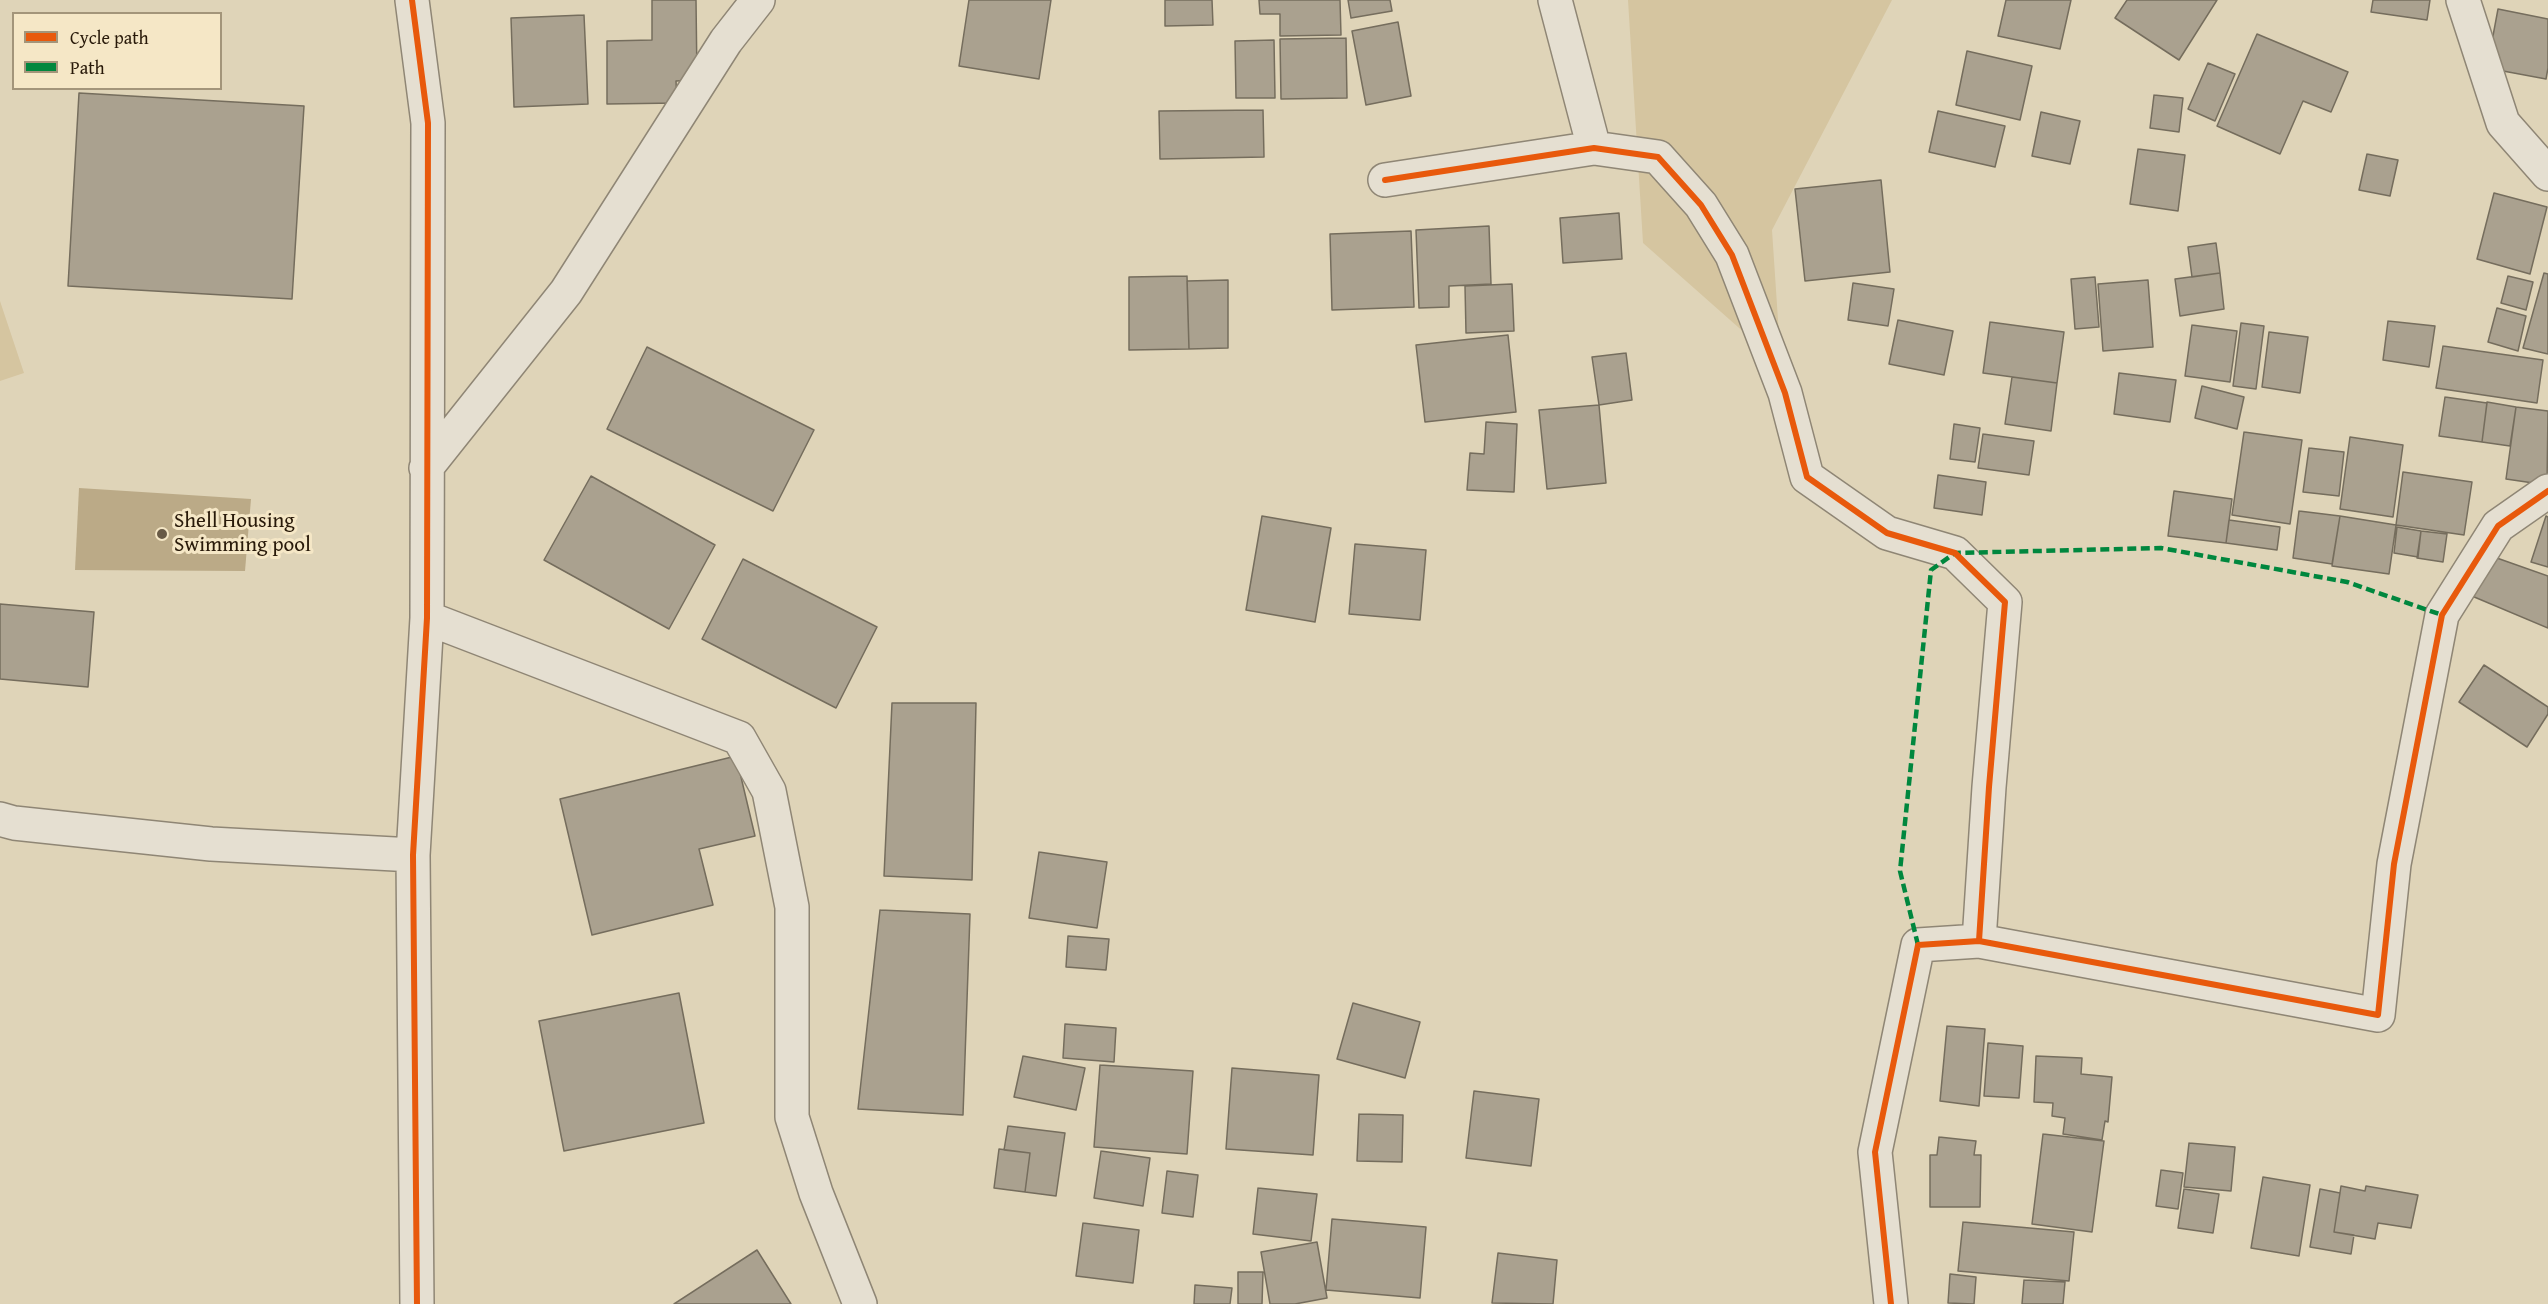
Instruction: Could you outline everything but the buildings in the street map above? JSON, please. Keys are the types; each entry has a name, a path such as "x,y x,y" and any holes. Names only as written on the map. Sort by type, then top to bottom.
{"street":[{"path":"412,0 428,123 427,618 413,855 417,1304"},
{"path":"426,468 566,292 726,41 759,0"},
{"path":"1555,0 1594,148"},
{"path":"2463,0 2503,123 2548,174"},
{"path":"1385,180 1594,148 1658,157 1701,205 1732,255 1785,393 1807,477 1887,533 1954,553 2005,602 1978,941"},
{"path":"1892,1304 1875,1152 1918,945 1978,941 2378,1015 2394,864 2442,615 2498,526 2548,490"},
{"path":"427,618 739,738 769,791 792,907 792,1116 816,1193 860,1304"},
{"path":"0,819 14,823 211,844 413,855"}],"shaded area":[{"path":"1628,0 1892,0 1772,230 1781,365 1643,243"},
{"path":"0,301 24,373 0,381"},
{"name":"Shell Housing Swimming pool","path":"79,488 251,499 245,571 75,570"}],"marked path":[{"path":"1918,945 1900,871 1931,570 1955,553 2161,548 2347,582 2442,615"}],"cycle path":[{"path":"412,0 428,123 427,618 413,855 417,1304"},
{"path":"1385,180 1594,148 1658,157 1701,205 1732,255 1785,393 1807,477 1887,533 1955,553 2005,602 1989,787 1979,941"},
{"path":"1891,1304 1875,1152 1918,945 1979,941 2378,1015 2394,864 2442,615 2498,526 2548,491"}],"place":[{"name":"Shell Housing Swimming pool","path":"162,534"}]}
